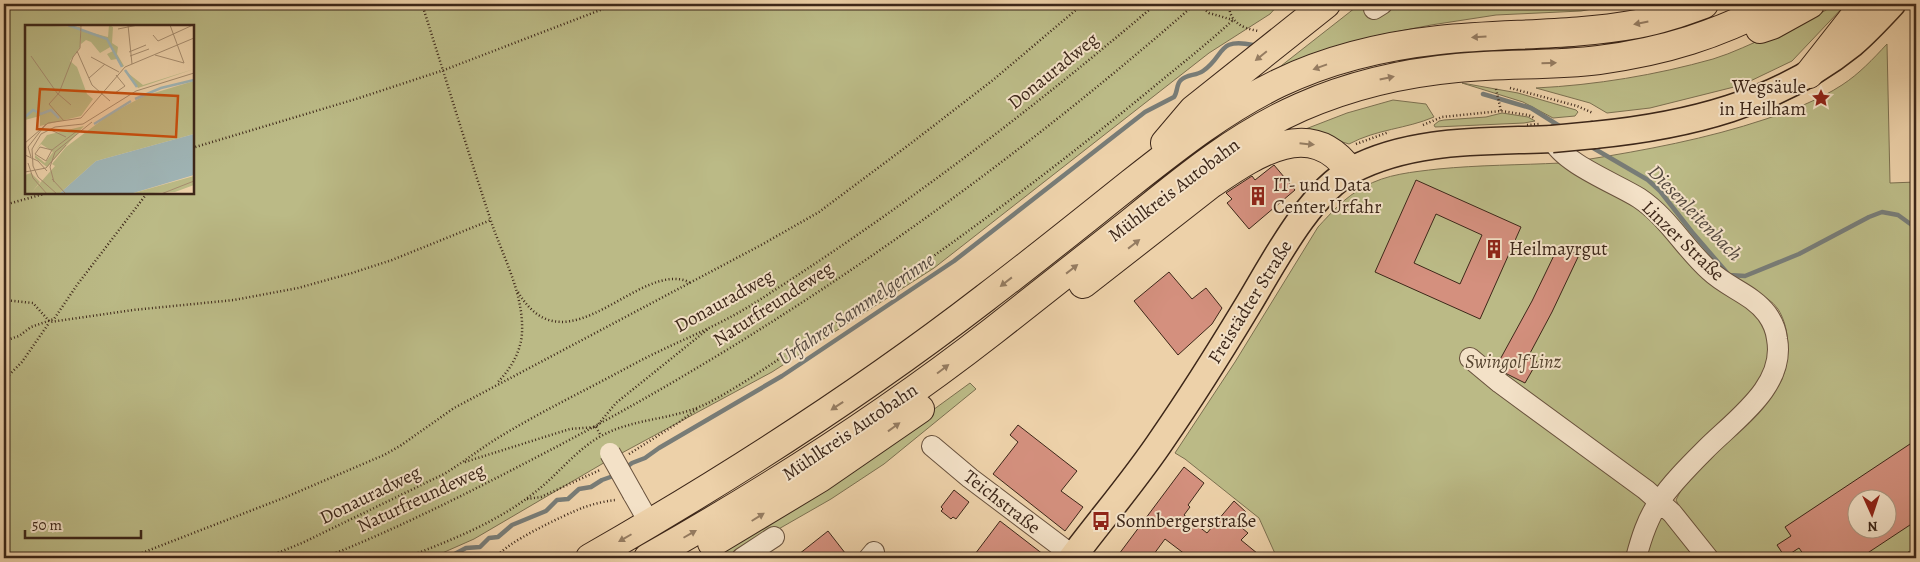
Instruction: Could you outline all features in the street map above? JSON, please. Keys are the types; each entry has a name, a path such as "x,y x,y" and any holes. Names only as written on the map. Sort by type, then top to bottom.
{"highway":[{"path":"1127,186 1193,110 1326,4"},
{"name":"Mühlkreis Autobahn","path":"590,558 753,462 861,390 986,298 1179,146 1232,109 1280,83 1342,59 1403,45 1438,40 1574,32 1638,24 1667,17 1704,4"},
{"name":"Mühlkreis Autobahn","path":"648,558 728,512 893,405 991,332 1195,170 1232,144 1276,119 1338,92 1390,78 1459,67 1599,60 1681,45 1726,28 1776,4"},
{"path":"1681,45 1724,43 1772,24 1810,4"},
{"path":"1809,74 1886,6"},
{"path":"685,558 795,493 891,430 960,380 1210,184 1233,170 1270,150 1298,143 1309,143 1327,149 1341,158 1350,171"}],"main road":[{"path":"1594,135 1666,126 1719,112 1755,101 1809,74"},
{"name":"Freistädter Straße","path":"1073,558 1162,440 1204,377 1300,221 1327,188 1350,171 1383,156 1417,148 1466,143 1546,130 1594,135"}],"street":[{"name":"Linzer Straße","path":"1546,130 1562,152 1580,166 1638,198 1654,210 1674,229 1711,273 1758,304 1768,315 1777,340 1776,364 1770,380 1751,405 1704,451 1659,502 1648,522 1636,558"},
{"path":"1470,358 1500,384 1625,474 1659,502 1680,522 1708,558"},
{"name":"Teichstraße","path":"932,446 1073,558"},
{"path":"615,458 650,524"},
{"path":"742,558 774,537"}],"path":[{"path":"4,8 21,4"},
{"path":"422,4 491,220 516,289 521,316 521,340 514,360 494,386"},
{"path":"194,147 356,99 444,70 616,4"},
{"path":"129,558 286,497 384,455 454,408 691,283 819,212 993,80 1083,4"},
{"name":"Donauradweg","path":"265,558 302,543 369,511 463,463 502,436 645,358 751,305 926,187 1012,122 1156,4"},
{"path":"1197,4 1209,13 1233,20"},
{"name":"Naturfreundeweg","path":"323,558 463,496 596,427 755,333 921,222 1018,151 1197,4"},
{"path":"1229,4 1229,12 1233,20 1240,26 1262,32"},
{"path":"525,499 541,497 678,423 699,407 740,384 846,317 950,245 1100,132 1200,50 1233,20"},
{"path":"1509,87 1554,99 1591,112 1600,119 1594,135"},
{"path":"1496,89 1501,111 1528,115 1546,130"},
{"path":"4,205 44,194"},
{"path":"4,380 22,362 77,285 146,194"},
{"path":"4,341 12,339 36,325 50,322 134,310 234,300 298,288 392,260 491,220"},
{"path":"516,289 525,303 538,313 562,322 596,313 646,287 664,280 680,279 691,283"},
{"path":"4,300 32,302 50,322"},
{"path":"463,463 570,429 596,427 616,403 713,325"},
{"path":"405,558 443,544 478,527 525,499 600,436 622,427 669,417 699,407"},
{"path":"496,558 503,549 572,513 591,505 623,499 633,494"},
{"path":"1900,558 1916,548"}],"green space":[{"path":"4,4 1279,4 1270,14 1209,53 934,268 772,372 607,461 474,539 431,558 4,558"},
{"path":"1360,4 1620,4 1581,11 1496,15 1375,36 1272,73"},
{"path":"1835,4 1846,4 1792,61 1742,85 1650,108 1607,113 1590,103 1536,88 1626,78 1670,70 1713,59 1804,22"},
{"path":"1887,44 1890,183 1916,182 1916,558 1715,558 1682,512 1676,500 1699,466 1779,385 1786,367 1788,347 1785,326 1778,309 1768,299 1735,283 1711,267 1584,160 1698,138 1766,119 1815,100 1842,85 1860,71"},
{"path":"1462,83 1518,93 1578,112 1575,116 1553,118 1523,102"},
{"path":"1393,100 1426,104 1434,117 1370,135 1349,144 1303,130 1347,113"},
{"path":"1502,113 1528,117 1535,121 1435,127 1434,125 1444,120 1486,117"},
{"name":"Swingolf Linz","path":"1561,163 1640,207 1747,302 1773,337 1761,384 1650,504 1702,558 1277,558 1259,518 1175,453 1235,362 1318,227 1351,195 1372,183 1390,176 1453,168"},
{"path":"970,383 976,389 884,464 831,499 728,558 707,558 778,518"}],"building":[{"name":"IT- und Data Center Urfahr","path":"1274,165 1295,190 1249,229 1227,203 1232,199 1226,193 1252,176 1255,180"},
{"name":"Heilmayrgut","path":"1416,180 1521,227 1480,319 1375,272","holes":["1436,214 1482,235 1460,284 1414,263"]},
{"path":"1559,245 1579,255 1528,357 1537,362 1525,383 1507,374 1497,365 1532,301"},
{"path":"1169,272 1192,299 1206,288 1222,308 1212,324 1178,355 1134,301"},
{"path":"1018,425 1077,471 1061,491 1083,507 1065,531 993,474 1018,442 1010,435"},
{"path":"1916,440 1916,521 1898,533 1898,490 1848,490 1848,540 1887,540 1860,558 1806,558 1799,548 1785,557 1777,545 1791,536 1785,527"},
{"path":"1184,467 1204,483 1188,505 1190,507 1184,515 1207,533 1234,501 1246,512 1236,523 1248,533 1241,540 1263,558 1190,558 1165,539 1151,558 1116,558"},
{"path":"954,490 969,502 956,519 953,517 951,519 941,511 943,509 941,507"},
{"path":"1000,521 1048,558 972,558"},
{"path":"828,531 849,558 794,558"}],"waterway":[{"name":"Urfahrer Sammelgerinne","path":"624,469 782,376 954,261 1145,112 1174,97 1181,80 1203,71 1227,46 1241,43 1253,45"},
{"name":"Diesenleitenbach","path":"1483,94 1531,108 1561,127"},
{"name":"Diesenleitenbach","path":"1588,145 1648,180 1660,191 1729,275 1745,276 1799,254 1882,212 1898,215 1916,228"},
{"name":"Urfahrer Sammelgerinne","path":"447,558 466,548 480,547 489,538 498,537 512,525 546,511 557,500 568,499 579,489 591,487 602,480 616,475"}],"place":[{"name":"Wegsäule in Heilham","path":"1821,98"},
{"name":"IT- und Data Center Urfahr","path":"1258,196"},
{"name":"Heilmayrgut","path":"1494,249"},
{"name":"Sonnbergerstraße","path":"1101,521"}]}
